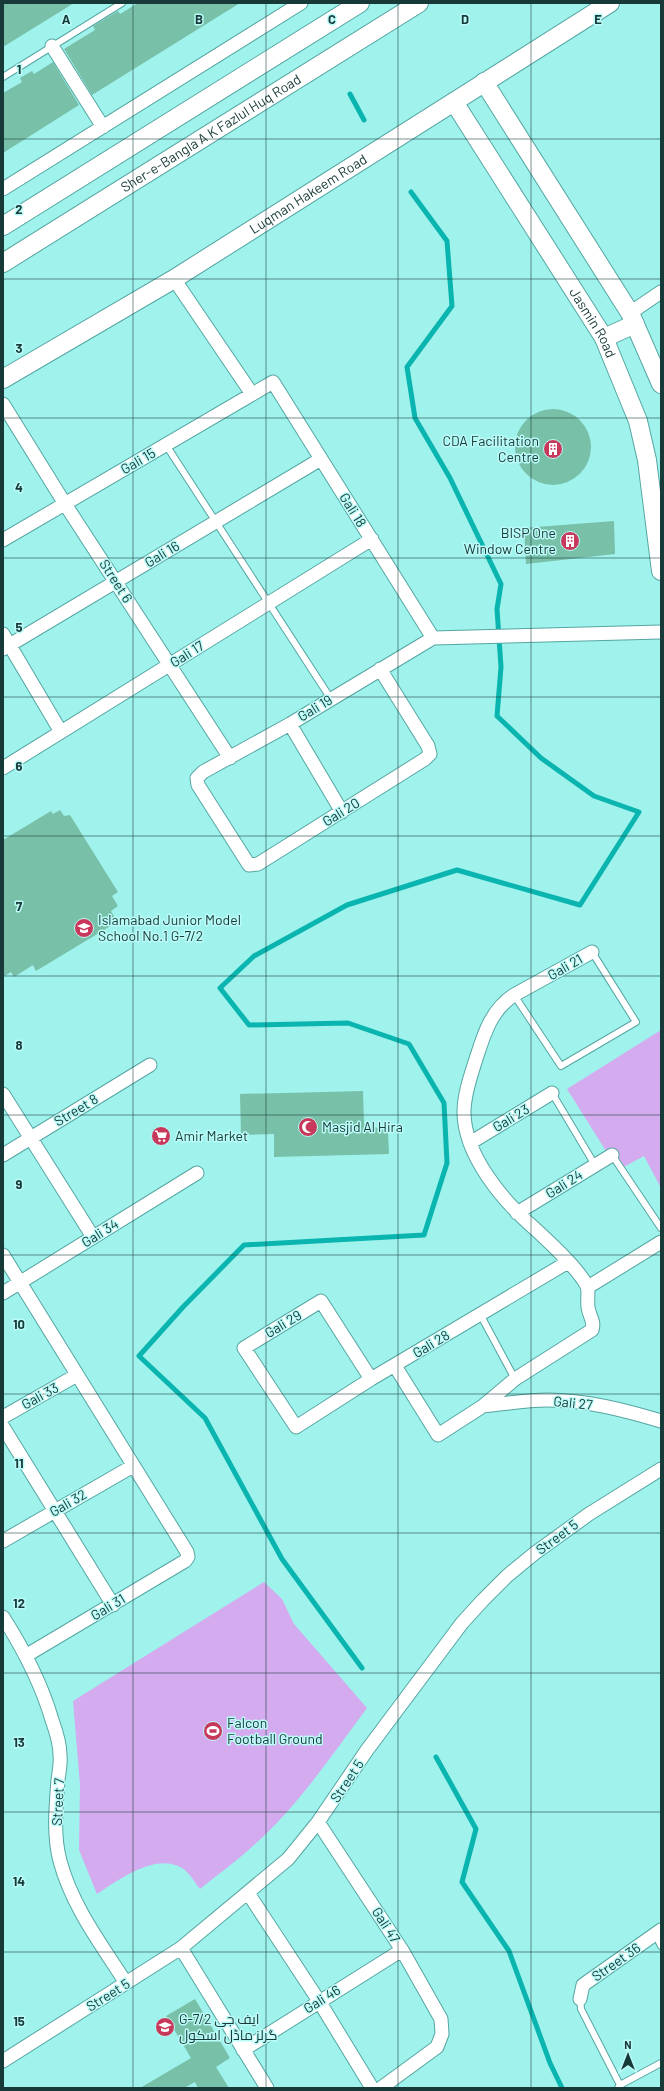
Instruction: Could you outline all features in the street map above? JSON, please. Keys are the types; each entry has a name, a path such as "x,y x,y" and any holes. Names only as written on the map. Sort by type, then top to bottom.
{"street":[{"path":"3,226 360,3"},
{"name":"Sher-e-Bangla A K Fazlul Huq Road","path":"3,263 419,3"},
{"name":"Luqman Hakeem Road","path":"3,379 174,279 610,3"},
{"path":"3,189 295,4"},
{"path":"52,46 103,126"},
{"path":"484,82 632,318 661,384"},
{"name":"Jasmin Road","path":"454,102 604,338 638,421 647,460 661,571"},
{"path":"174,279 252,394"},
{"path":"604,338 632,318 661,292"},
{"name":"Gali 15","path":"3,540 273,382"},
{"name":"Gali 18","path":"273,382 434,638"},
{"name":"Street 6","path":"3,404 65,504 230,758"},
{"name":"Gali 16","path":"5,643 116,581 321,459"},
{"name":"Gali 17","path":"3,768 372,539"},
{"path":"434,638 661,632"},
{"name":"Gali 19","path":"249,865 198,785 198,778 203,772 290,724 434,638"},
{"path":"5,643 61,732"},
{"name":"Gali 20","path":"249,865 258,864 425,759 430,754 428,746 380,669"},
{"path":"290,724 342,812"},
{"name":"Gali 21","path":"588,1287 568,1262 550,1243 517,1213 487,1176 470,1142 465,1125 464,1110 476,1058 485,1030 505,1001 592,952"},
{"name":"Street 8","path":"3,1155 150,1066"},
{"name":"Gali 23","path":"470,1142 552,1093"},
{"path":"3,1094 92,1237"},
{"name":"Gali 24","path":"517,1213 612,1156"},
{"name":"Gali 34","path":"3,1293 197,1173"},
{"path":"588,1287 661,1242"},
{"path":"3,1255 133,1466"},
{"name":"Gali 28","path":"296,1427 371,1379 568,1262"},
{"name":"Gali 27","path":"395,1366 438,1434 483,1406 515,1379 592,1330 593,1321 588,1306 588,1287"},
{"name":"Gali 29","path":"296,1427 244,1348 321,1301 371,1379"},
{"name":"Gali 33","path":"3,1417 77,1375"},
{"name":"Gali 27","path":"483,1406 546,1400 581,1402 616,1408 661,1420"},
{"path":"3,1427 113,1605"},
{"name":"Gali 32","path":"3,1541 133,1466"},
{"name":"Gali 31","path":"27,1655 113,1605 185,1561 188,1557 187,1552 133,1466"},
{"name":"Street 5","path":"3,2061 181,1948 288,1859 318,1822 372,1744 462,1623 483,1600 507,1576 540,1549 589,1514 661,1469"},
{"name":"Street 7","path":"3,1616 27,1655 47,1702 60,1756 55,1814 60,1860 70,1890 88,1924 126,1983"},
{"name":"Gali 47","path":"318,1822 402,1950 441,2019 442,2034 437,2047 381,2088"},
{"path":"248,1893 319,2001 372,2088"},
{"name":"Street 36","path":"580,1999 583,1985 658,1932"},
{"path":"181,1948 267,2088"},
{"name":"Gali 46","path":"243,2050 402,1950"}],"lane":[{"path":"3,77 122,3"},
{"path":"166,445 331,699"},
{"path":"514,995 561,1066 636,1022 592,952"},
{"path":"552,1093 595,1165"},
{"path":"612,1156 661,1228"},
{"path":"480,1314 515,1379"},
{"path":"658,1932 661,1946"},
{"path":"580,1999 581,2009 619,2087 661,2063"}],"shaded area":[{"path":"661,1030 660,1186 644,1156 618,1170 567,1089"},
{"name":"Falcon Football Ground","path":"264,1582 282,1599 294,1624 367,1708 314,1780 285,1814 248,1851 200,1889 182,1868 172,1864 161,1863 126,1875 97,1894 79,1850 80,1785 73,1701"}],"building":[{"path":"3,3 74,3 3,47"},
{"path":"138,3 240,3 92,95 64,49 95,30 93,26 118,11 120,14"},
{"path":"53,62 79,105 3,153 3,93 22,82 20,78 32,71 34,74"},
{"name":"CDA Facilitation Centre","path":"553,409 567,412 580,420 588,433 591,447 588,461 580,474 567,482 553,485 539,482 526,474 518,461 515,447 518,433 526,420 539,412"},
{"name":"BISP One Window Centre","path":"614,521 615,554 526,564 524,528"},
{"name":"Islamabad Junior Model School No.1 G-7/2","path":"60,810 64,816 70,815 118,892 112,896 118,906 111,911 117,922 36,971 33,965 14,977 11,972 3,977 3,840 51,811 53,814"},
{"name":"Masjid Al Hira","path":"363,1091 364,1124 388,1131 389,1154 274,1157 274,1134 241,1135 240,1094"},
{"path":"195,1999 230,2058 216,2067 229,2088 198,2088 195,2082 184,2088 140,2088 191,2058 166,2016"}],"waterway":[{"path":"350,94 364,120"},
{"path":"362,1668 282,1559 205,1418 139,1356 183,1307 244,1245 424,1235 447,1163 444,1103 409,1044 348,1023 249,1025 220,988 254,956 347,905 457,870 580,905 639,812 594,796 541,758 497,716 501,667 497,609 501,584 450,478 415,418 407,367 452,306 447,241 411,192"},
{"path":"436,1757 476,1829 462,1882 509,1951 550,2063 562,2088"}],"place":[{"name":"CDA Facilitation Centre","path":"553,449"},
{"name":"BISP One Window Centre","path":"570,541"},
{"name":"Islamabad Junior Model School No.1 G-7/2","path":"84,928"},
{"name":"Masjid Al Hira","path":"308,1127"},
{"name":"Amir Market","path":"161,1136"},
{"name":"Falcon Football Ground","path":"213,1731"},
{"name":"G-7/2 ایف جی گرلز ماڈل اسکول","path":"165,2027"}]}
